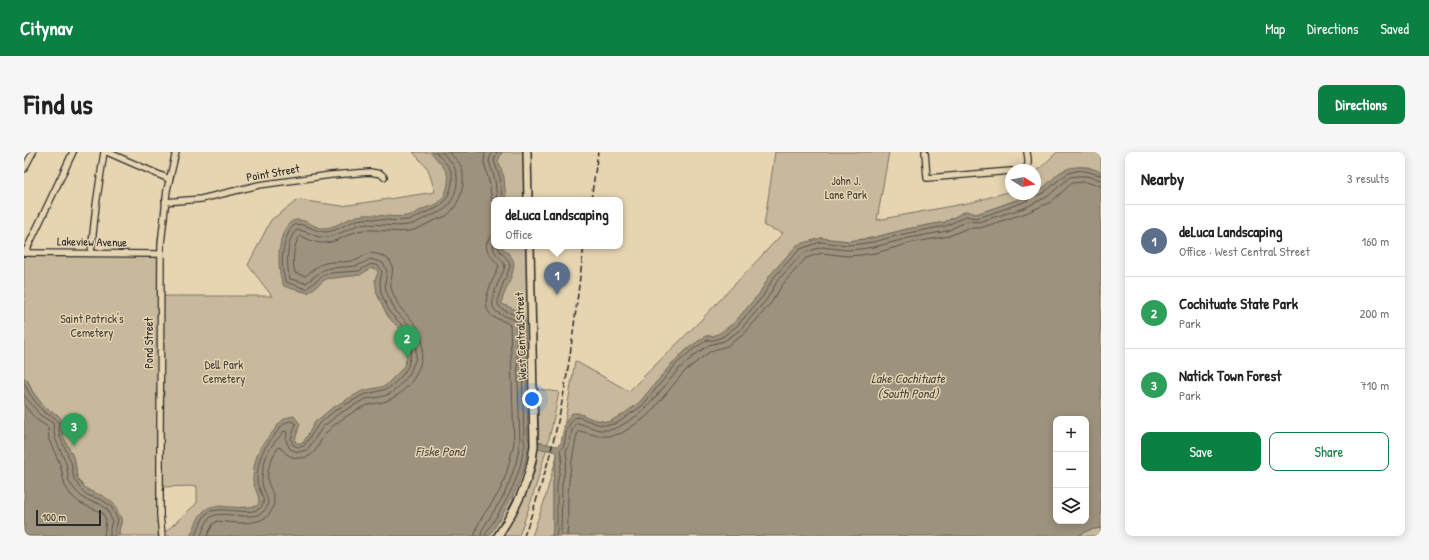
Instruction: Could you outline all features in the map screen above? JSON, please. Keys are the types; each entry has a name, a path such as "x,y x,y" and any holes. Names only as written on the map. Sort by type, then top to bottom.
{"main road":[{"path":"527,152 528,197"},
{"name":"West Central Street","path":"498,536 523,492 530,471 534,449 530,249"}],"street":[{"path":"24,169 33,152"},
{"path":"24,253 73,152"},
{"path":"91,253 104,152"},
{"path":"107,152 169,179"},
{"name":"Pond Street","path":"162,536 160,516 161,254 165,202 176,152"},
{"path":"925,152 927,178 1005,172"},
{"path":"1028,152 1028,164"},
{"name":"Point Street","path":"165,202 201,199 259,185 331,175 370,172 384,176"},
{"name":"Lakeview Avenue","path":"24,253 161,254"}],"green space":[{"path":"413,152 523,152 524,197 491,197 491,249 526,249 531,412 530,471 498,536 119,536 122,520 82,485 77,478 75,461 63,436 63,425 58,415 47,409 42,404 24,377 24,253 161,254 161,296 272,296 248,265 271,220 298,200 342,206 435,192 428,169","holes":["197,486 197,503 162,535 160,487"]},
{"name":"John J. Lane Park","path":"775,152 889,152 877,220 973,202 1005,193 1005,200 1016,200 976,214 966,211 945,222 907,229 872,238 848,241 821,238 788,256 781,263 759,294 734,323 720,333 713,336 706,336 690,347 674,361 639,403 609,422 592,419 578,413 568,418 564,427 575,361 629,391 702,319 783,233 764,226"},
{"path":"1057,152 1101,152 1101,172 1088,167 1078,167 1052,180 1041,190 1041,167"},
{"path":"537,389 559,392 547,447 537,483 519,536 502,536 517,512 535,469 539,439"},
{"path":"557,455 553,483 552,536 532,536 544,502"},
{"path":"1101,528 1101,536 1078,536 1089,530"}],"water":[{"name":"Lake Cochituate (South Pond)","path":"431,152 502,152 498,161 504,177 506,197 491,197 491,249 504,249 512,258 514,264 502,304 523,313 525,321 528,440 557,446 561,443 563,431 569,416 572,413 578,413 592,419 609,422 639,403 674,361 690,347 706,336 713,336 720,333 734,323 759,294 770,275 797,245 821,238 848,241 872,238 907,229 945,222 966,211 976,214 1017,200 1041,200 1041,189 1064,170 1075,167 1085,167 1101,172 1101,528 1089,530 1078,536 552,536 553,483 557,455 556,452 529,446 526,460 514,494 489,536 190,536 200,516 210,507 257,506 259,500 253,483 254,466 264,442 282,421 294,416 300,424 295,440 296,443 303,443 315,422 332,408 362,391 385,386 405,364 408,349 407,341 404,333 387,315 377,294 375,280 378,272 376,269 371,268 360,275 326,279 308,293 284,286 281,280 279,252 286,227 295,220 303,221 323,228 363,215 395,217 408,216 440,202 448,186 446,171"},
{"path":"24,377 42,404 47,409 58,415 61,419 63,436 75,461 77,478 82,485 90,491 103,496 114,503 122,520 119,536 24,536"}],"railway":[{"path":"591,197 598,152"},
{"path":"524,536 546,470 555,436 572,344 584,249"}],"place":[{"name":"deLuca Landscaping","path":"557,295"},
{"name":"Cochituate State Park","path":"407,358"},
{"name":"Natick Town Forest","path":"74,446"}],"park label":[{"name":"Saint Patrick's Cemetery","path":"92,326"},
{"name":"Dell Park Cemetery","path":"224,372"}],"water label":[{"name":"Fiske Pond","path":"440,451"}]}
